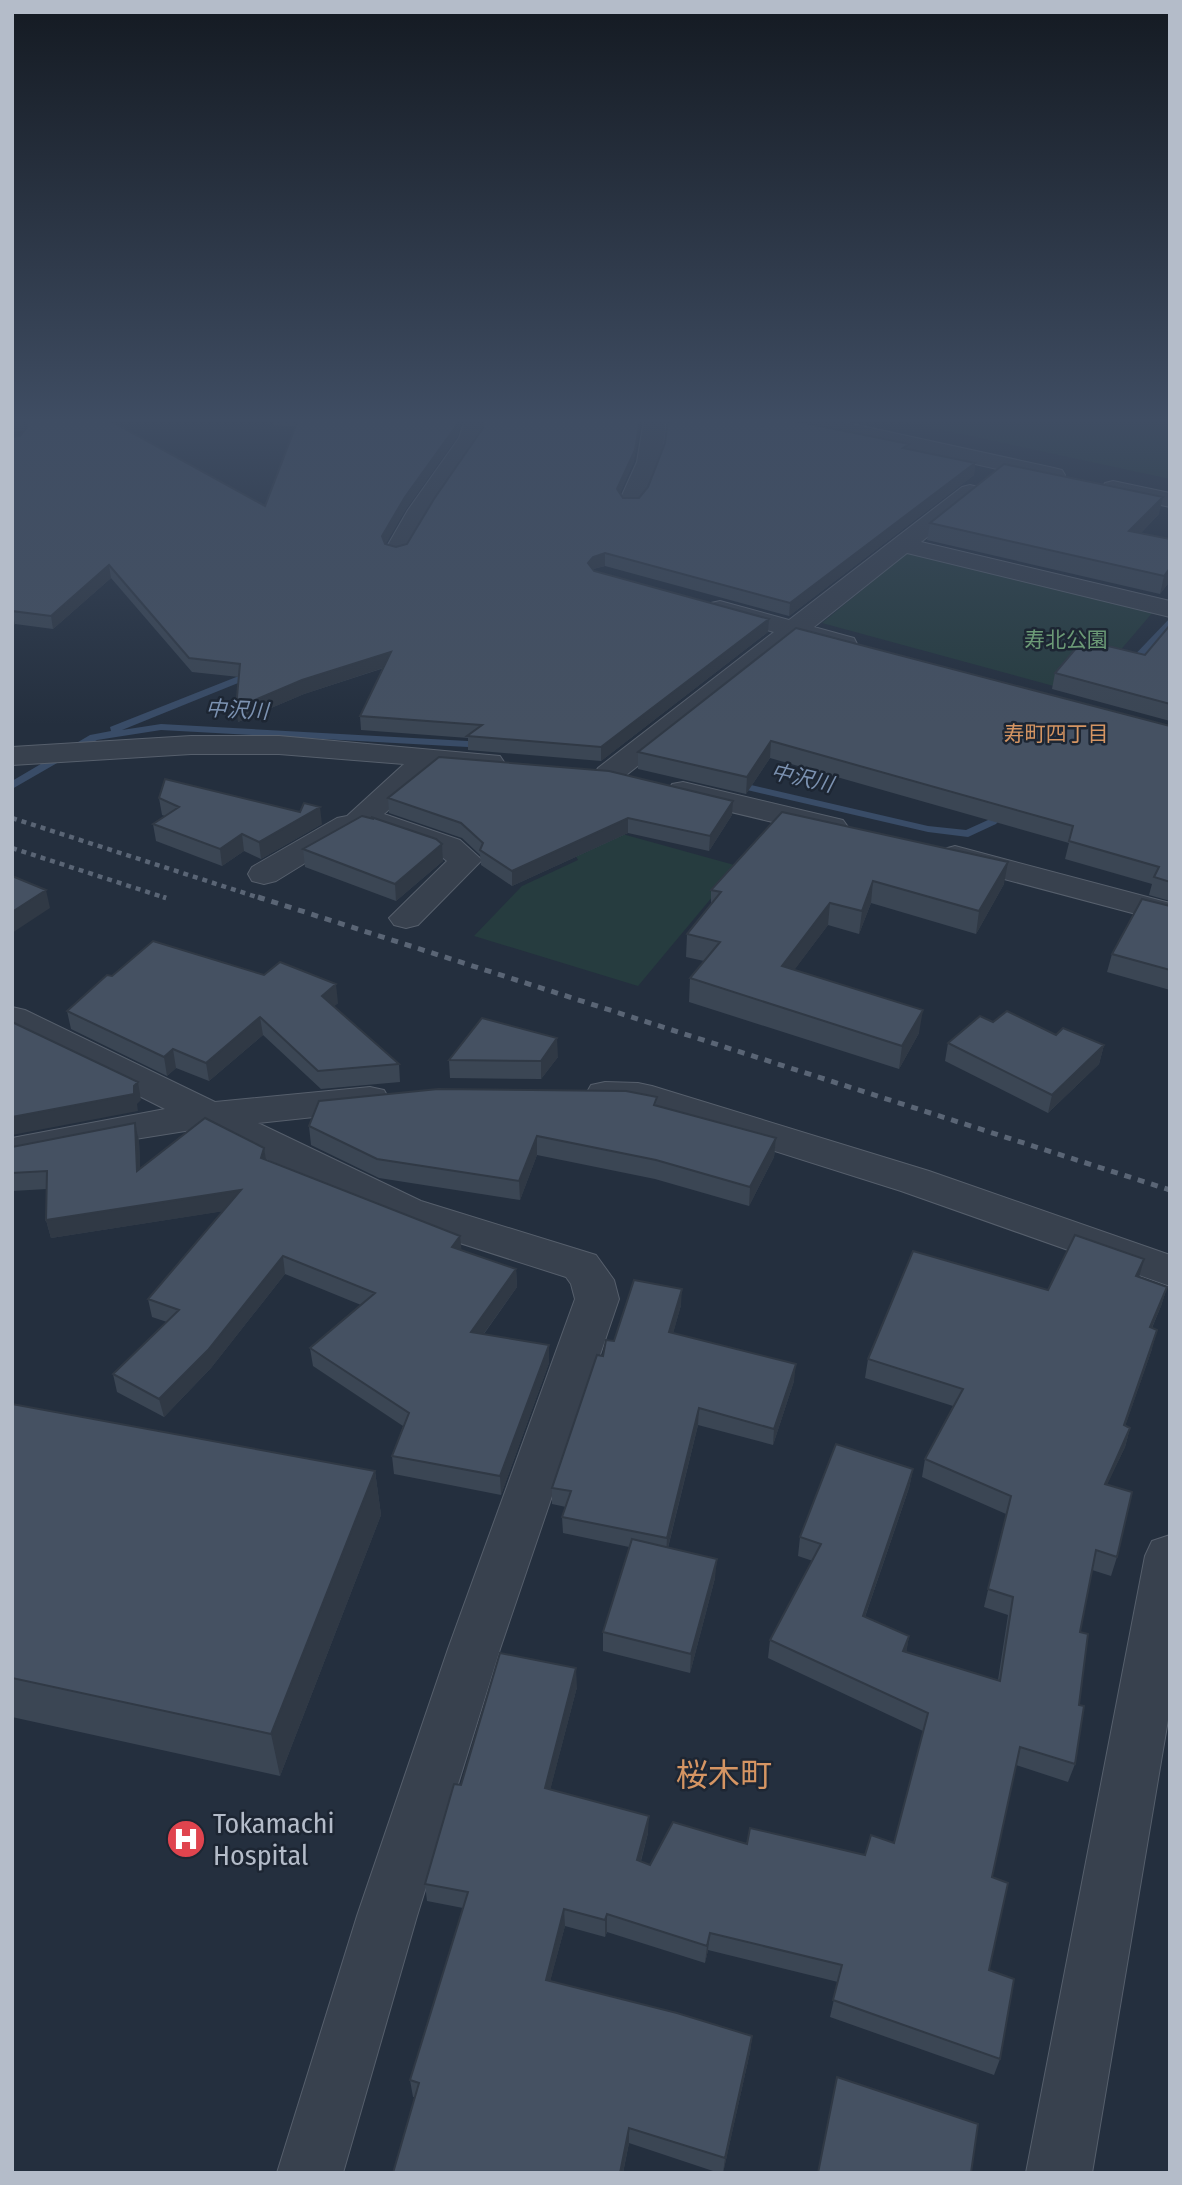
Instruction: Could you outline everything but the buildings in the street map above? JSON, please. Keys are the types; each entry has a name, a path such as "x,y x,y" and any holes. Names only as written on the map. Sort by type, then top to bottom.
{"street":[{"path":"397,550 412,522"},
{"path":"860,834 596,773 794,630 931,522"},
{"path":"902,545 1170,609"},
{"path":"692,601 874,652"},
{"path":"12,756 191,744 279,745 518,765"},
{"path":"264,874 362,817 430,757"},
{"path":"362,817 449,847 466,860 406,918"},
{"path":"927,849 1170,912"},
{"path":"12,1018 406,1211 581,1266 592,1280 597,1300 470,1662 387,1916 310,2173"},
{"path":"573,1093 638,1095 915,1181 1170,1271"},
{"path":"12,1151 110,1130 207,1115 411,1096"},
{"path":"1059,2173 1168,1574"}],"green space":[{"name":"寿北公園","path":"908,552 1153,612 1083,694 822,623"},
{"path":"615,832 738,866 638,986 474,936 522,886 578,860 573,851"}],"waterway":[{"name":"中沢川","path":"1129,667 1170,621"},
{"path":"114,729 254,673"},
{"name":"中沢川","path":"12,786 94,737 161,727 486,745"},
{"name":"中沢川","path":"734,784 928,829 968,834 992,822 1004,808"}],"railway":[{"path":"12,818 263,899"},
{"path":"12,848 166,898 163,897"},
{"path":"258,897 1170,1190"}],"place":[{"name":"Tokamachi Hospital","path":"186,1839"}],"district":[{"name":"寿町四丁目","path":"1056,734"},
{"name":"桜木町","path":"724,1775"}]}
